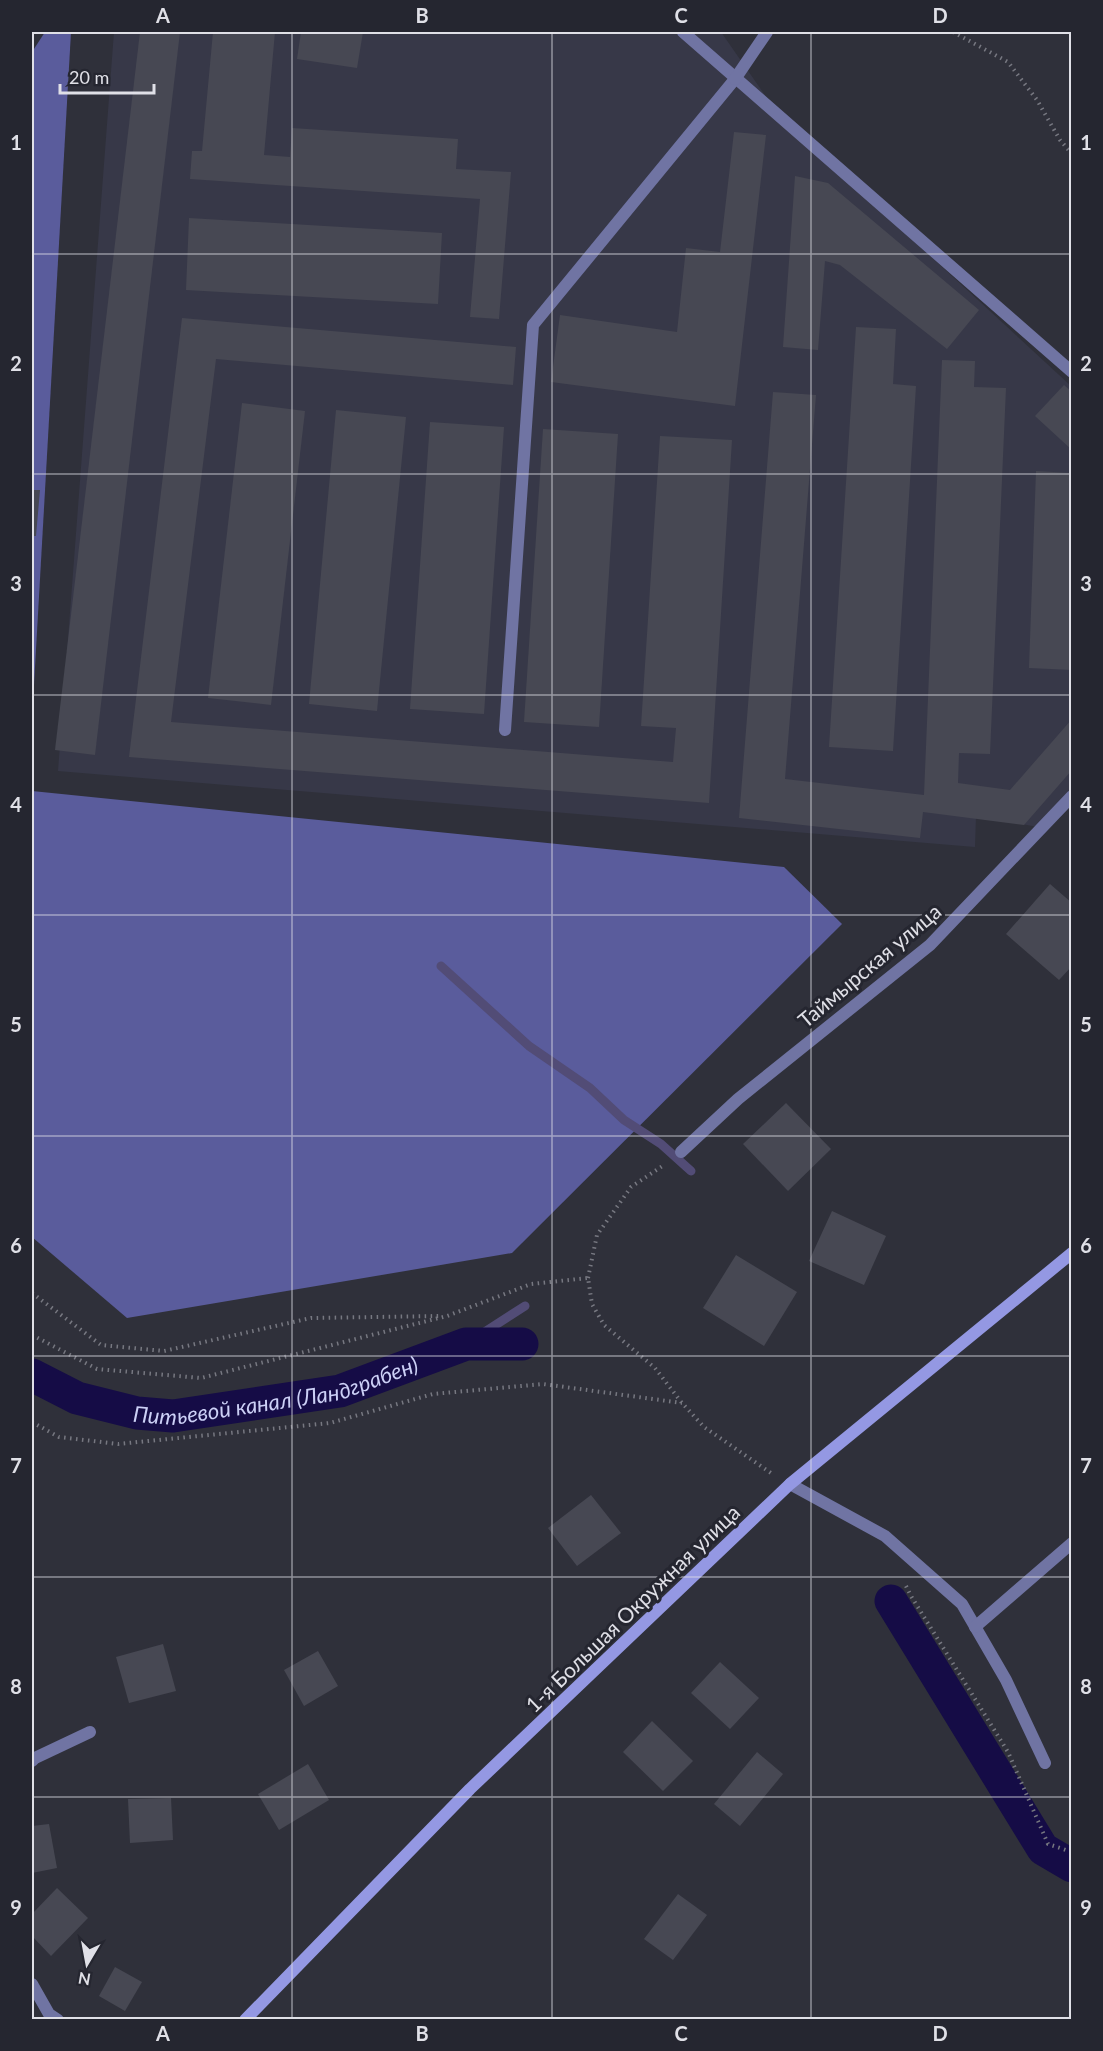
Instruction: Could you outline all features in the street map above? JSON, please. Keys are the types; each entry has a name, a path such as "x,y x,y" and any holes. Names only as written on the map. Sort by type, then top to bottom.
{"street":[{"path":"683,32 1071,372"},
{"path":"505,730 533,325 735,79 767,32"},
{"name":"Таймырская улица","path":"681,1152 738,1099 930,945 1071,796"},
{"name":"1-я Большая Окружная улица","path":"245,2019 470,1789 790,1484 1071,1253"},
{"path":"790,1484 885,1536 962,1604 1006,1680 1045,1763"},
{"path":"975,1628 1071,1543"},
{"path":"32,1761 90,1732"},
{"path":"32,1984 49,2014 58,2019"}],"path":[{"path":"953,32 1008,62 1037,100 1060,140 1071,154"},
{"path":"670,1160 631,1187 597,1235 588,1278 592,1304 604,1325 655,1368 704,1427 790,1484"},
{"path":"32,1335 97,1369 201,1378 447,1316 531,1284 588,1278"},
{"path":"32,1293 101,1345 164,1351 311,1318 447,1316"},
{"path":"32,1422 59,1437 118,1444 330,1423 433,1394 543,1384 682,1403"},
{"path":"911,1596 1008,1752 1048,1844 1071,1852"}],"shaded area":[{"path":"45,32 71,32 32,720 32,52"},
{"path":"114,32 721,32 781,118 1071,386 1071,790 1038,827 976,816 975,847 58,771"},
{"path":"32,791 784,867 842,924 512,1253 127,1318 32,1237"}],"building":[{"path":"140,32 180,32 95,755 55,750"},
{"path":"213,32 275,32 264,155 290,157 292,128 458,139 456,169 511,172 499,319 470,317 480,199 190,179 192,151 202,151"},
{"path":"301,32 363,32 357,68 297,59"},
{"path":"734,132 766,135 735,406 551,382 560,315 677,332 686,248 720,252"},
{"path":"795,176 828,183 979,310 947,349 840,265 825,261 818,350 783,347"},
{"path":"189,218 442,233 438,304 186,290"},
{"path":"182,318 516,347 513,385 216,359 171,722 673,762 676,728 641,726 660,436 732,440 709,803 129,757"},
{"path":"856,327 896,329 893,384 916,386 893,751 829,747"},
{"path":"942,360 975,361 974,387 1006,388 990,754 959,753 958,783 1010,790 1072,719 1072,770 1024,825 923,812 920,838 739,818 773,392 816,395 785,779 924,795"},
{"path":"1064,385 1072,392 1072,450 1035,416"},
{"path":"242,403 305,411 271,705 208,698"},
{"path":"336,410 406,417 377,711 309,704"},
{"path":"430,422 504,427 484,714 410,709"},
{"path":"543,429 618,434 599,727 524,722"},
{"path":"1036,471 1071,473 1072,670 1029,668"},
{"path":"32,490 40,490 36,536 32,536"},
{"path":"1050,884 1072,903 1072,966 1059,980 1006,934"},
{"path":"786,1103 831,1149 788,1191 743,1144"},
{"path":"832,1211 886,1236 864,1285 809,1261"},
{"path":"736,1255 797,1292 764,1346 703,1308"},
{"path":"591,1495 621,1533 577,1566 548,1528"},
{"path":"163,1644 176,1691 129,1703 116,1657"},
{"path":"318,1651 338,1686 304,1706 284,1670"},
{"path":"720,1662 759,1698 730,1729 691,1693"},
{"path":"652,1721 693,1761 663,1791 623,1752"},
{"path":"757,1752 783,1774 740,1826 714,1804"},
{"path":"308,1764 329,1800 279,1830 258,1794"},
{"path":"171,1798 173,1840 130,1843 128,1799"},
{"path":"49,1824 57,1868 32,1873 32,1826"},
{"path":"57,1888 88,1918 51,1956 32,1936 32,1914"},
{"path":"678,1894 707,1915 673,1960 644,1939"},
{"path":"115,1967 142,1982 125,2011 99,1996"}],"waterway":[{"path":"441,966 529,1046 590,1088 624,1120 661,1144 691,1171"},
{"path":"466,1344 525,1306"},
{"name":"Питьевой канал (Ландграбен)","path":"32,1375 77,1398 137,1413 173,1416 340,1391 466,1344 522,1344"},
{"name":"Питьевой канал (Ландграбен)","path":"891,1601 1043,1849 1072,1866"}]}
